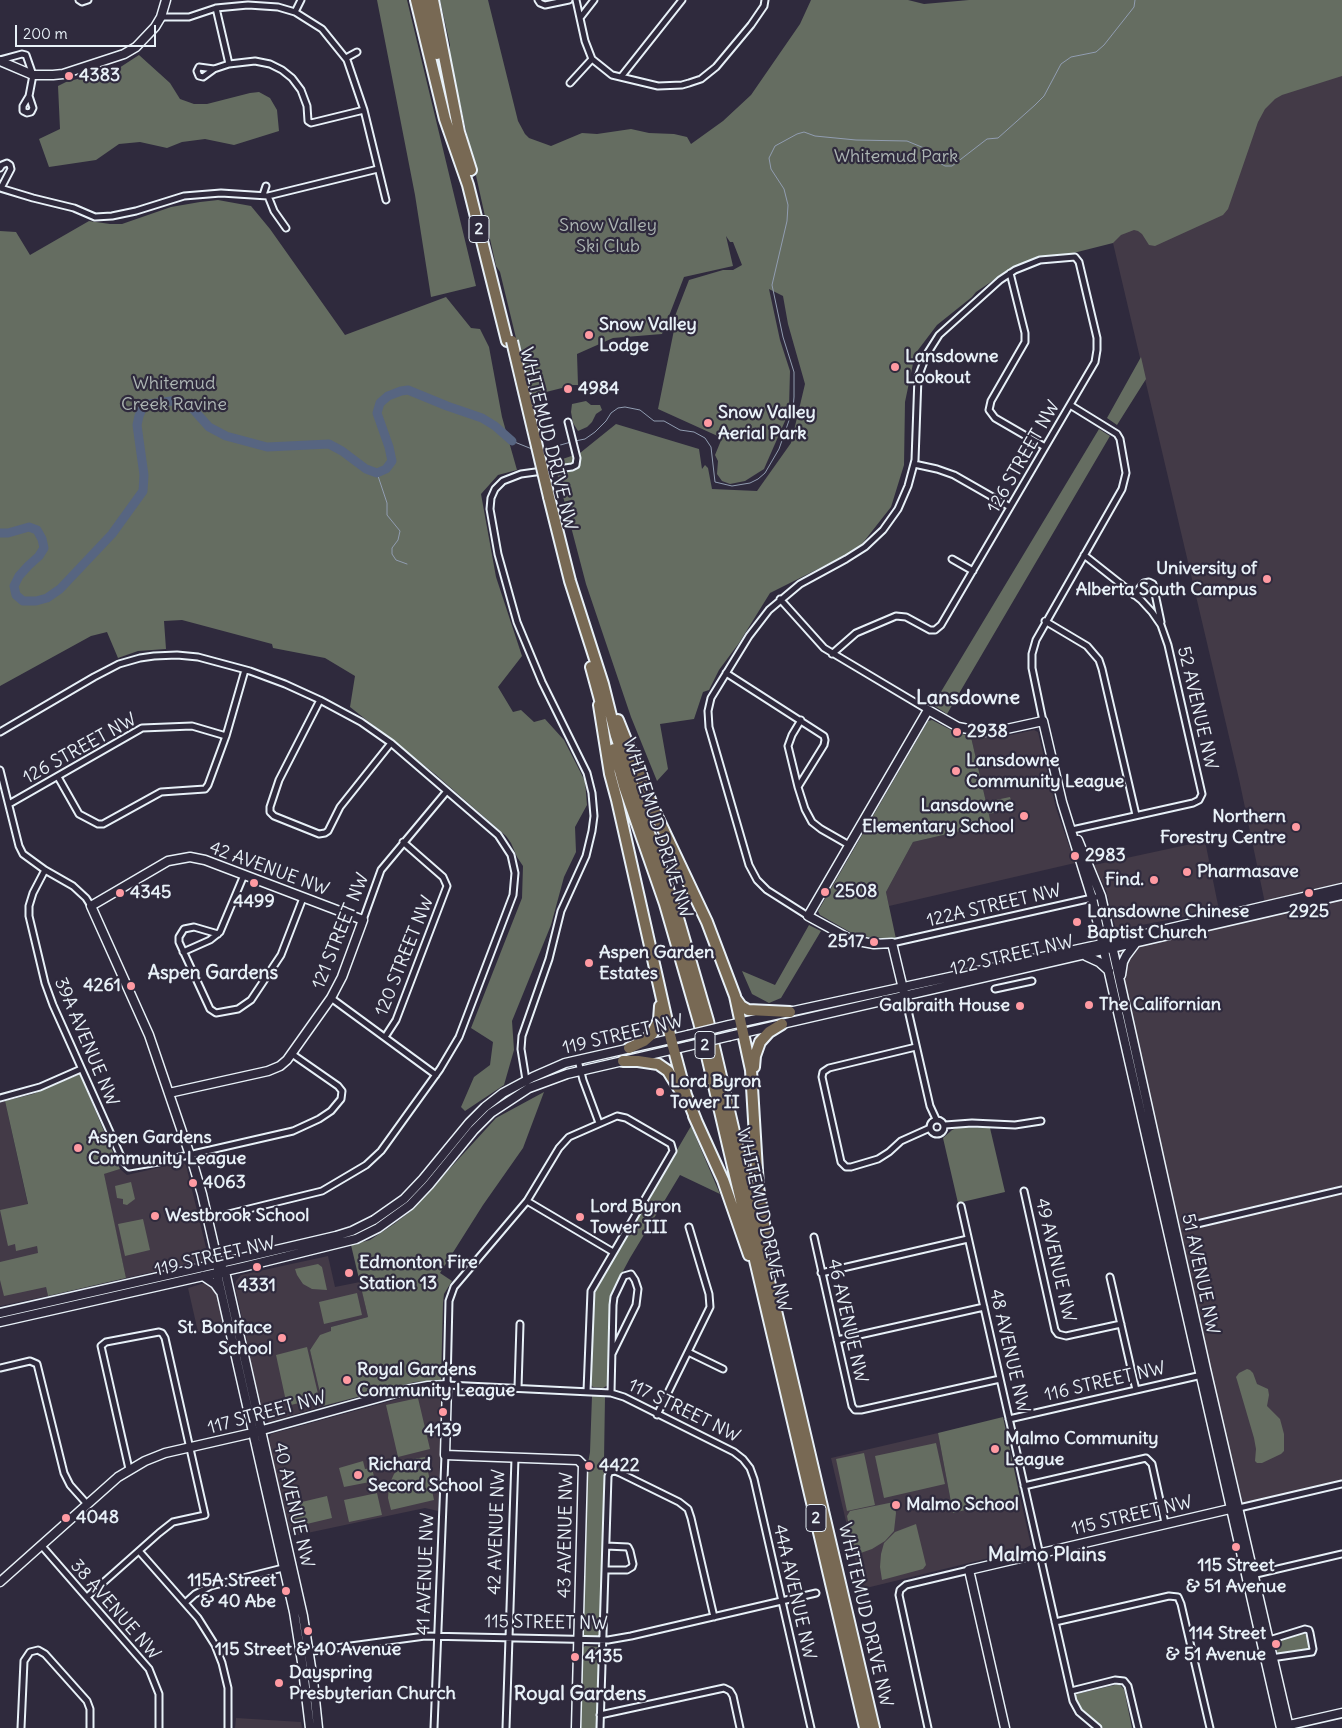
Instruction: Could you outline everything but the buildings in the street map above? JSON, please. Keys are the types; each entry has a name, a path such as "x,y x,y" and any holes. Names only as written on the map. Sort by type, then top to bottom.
{"highway":[{"name":"WHITEMUD DRIVE NW","path":"433,0 459,132 472,174 547,497 599,682 622,777 665,904 699,1022 771,1306 874,1728"},
{"name":"WHITEMUD DRIVE NW","path":"418,1 445,119 468,185 510,341"},
{"path":"418,1 438,58 459,132"},
{"path":"599,682 610,774 672,1044 686,1095 723,1180 771,1306"},
{"path":"599,682 655,812 707,922 735,996 752,1083 758,1186 771,1265 771,1306"},
{"path":"629,1048 648,1038 655,1030 659,1020 660,1006 654,963"},
{"path":"735,996 741,1006 748,1010 790,1012"},
{"path":"752,1083 758,1046 770,1032 782,1024"},
{"path":"623,1061 658,1064 668,1071 677,1083 696,1120"},
{"name":"WHITEMUD DRIVE NW","path":"771,1306 865,1728"}],"street":[{"path":"80,0 82,2 88,0"},
{"path":"0,60 33,74 63,74 124,54 145,39 161,17 166,0"},
{"path":"295,12 301,0"},
{"path":"538,0 543,5 569,0"},
{"path":"576,0 585,41 592,58 612,75 658,86 682,85 701,79 716,67 751,25 764,3"},
{"path":"580,18 594,0"},
{"path":"621,77 682,0"},
{"path":"161,17 189,17 216,8 248,5 278,7 295,12 322,29 346,58 364,110 386,200"},
{"path":"216,8 229,64"},
{"path":"346,58 358,52"},
{"path":"0,60 24,54 27,57 33,74 29,96"},
{"path":"570,83 592,58"},
{"path":"214,69 229,64 255,61 270,64 282,70 292,78 300,90 307,106 308,121 310,123 364,110"},
{"path":"0,168 7,163 11,169 1,188 74,208 95,217 136,211 184,196 221,193 266,195 378,169"},
{"path":"266,186 266,195 286,228"},
{"name":"126 STREET NW","path":"832,654 856,633 896,616 906,617 928,629 937,629 941,625 1092,369 1096,357 1097,338 1079,262 1075,257 1040,260 1022,266 1010,273"},
{"path":"945,1125 941,1120 936,1119 930,1106 892,943 874,944 852,940 808,916 767,890 755,876 747,859 708,720 711,698 760,620 780,599 805,580 859,552 878,536 898,509 906,494 914,464 917,384 926,354 947,327 1010,273 1025,333 1025,342 991,401 990,410 993,416 1046,447"},
{"path":"1070,405 1117,434 1125,464 1126,476 1122,489 1045,621 1088,646 1099,660 1136,816 1072,830"},
{"path":"528,1084 521,1050 523,1030 549,959 561,910 586,856 594,816 592,793 586,773 542,682 517,622 498,554 490,509 491,498 495,489 503,481 521,474 574,466 577,463 568,422"},
{"path":"914,464 954,475 1010,507"},
{"name":"52 AVENUE NW","path":"1084,555 1150,609 1161,625"},
{"path":"952,559 973,571"},
{"name":"52 AVENUE NW","path":"1134,595 1144,583 1148,581 1153,584 1161,625 1168,645 1201,787 1200,798 1192,803 1136,816"},
{"path":"780,599 819,643 832,654 958,727 983,732 1043,721"},
{"name":"51 AVENUE NW","path":"1045,621 1032,654 1033,674 1062,802 1125,1002 1204,1375"},
{"path":"0,732 119,664 140,658 170,655 191,656 245,670 285,684 349,714 391,743 447,791 502,840 511,855 515,880 513,894 477,992 455,1045 386,1145 366,1165 318,1193 208,1219"},
{"path":"58,777 79,814 98,824 161,792 202,790 208,785 226,736 245,670"},
{"path":"726,673 821,732 825,740 824,745 798,787"},
{"path":"320,700 279,780 270,804 270,812 276,817 319,834 326,833 340,807 391,743"},
{"path":"808,916 928,710"},
{"path":"801,720 790,738 788,746 805,809 812,822 849,845"},
{"name":"126 STREET NW","path":"9,804 132,732 146,727 192,726 226,736"},
{"path":"0,770 19,846 24,854 45,870"},
{"name":"121 STREET NW","path":"169,1093 273,1069 292,1054 331,998 342,976 381,870 447,791"},
{"name":"51 AVENUE NW","path":"1072,830 1078,838 1101,896 1108,946 1109,971 1285,1727"},
{"name":"120 STREET NW","path":"385,1037 396,1020 446,889 443,877 403,842"},
{"name":"42 AVENUE NW","path":"91,906 168,861 193,858 205,860 363,920"},
{"name":"40 AVENUE NW","path":"45,870 73,886 87,899 141,1017 190,1155 218,1263 229,1290 257,1431"},
{"name":"39A AVENUE NW","path":"45,870 31,898 29,916 47,990 122,1161 129,1167 190,1155"},
{"path":"184,952 218,934 223,927 244,875"},
{"name":"122 STREET NW","path":"688,1046 730,1036 742,1028 790,1012 1108,946 1342,888"},
{"name":"122 STREET NW","path":"729,1025 742,1028 782,1024 1084,955 1108,946 1135,944 1342,895"},
{"name":"122A STREET NW","path":"892,943 1101,896"},
{"path":"218,934 194,927 184,929 179,937 210,1009 214,1013 238,1009 251,1000 281,955 303,898"},
{"path":"1120,982 1122,962 1135,944"},
{"path":"1108,946 1125,1002"},
{"path":"1084,955 1099,962 1109,971"},
{"path":"995,989 1032,980"},
{"path":"331,998 436,1075"},
{"name":"119 STREET NW","path":"0,1313 336,1236 374,1220 404,1199 469,1123 503,1093 528,1084 623,1061 672,1044 688,1035 729,1025"},
{"name":"119 STREET NW","path":"0,1322 243,1267 356,1239 378,1228 410,1205 474,1130 491,1113 546,1071 578,1060 629,1048 672,1044 688,1046"},
{"path":"916,1047 829,1068 822,1072 822,1077 841,1162 844,1166 851,1167 878,1159 906,1138 930,1128"},
{"path":"190,1155 306,1127 331,1111 342,1098 342,1091 338,1086 292,1054"},
{"path":"578,1060 580,1071 599,1123"},
{"path":"0,1098 40,1087 82,1069"},
{"path":"587,1391 591,1291 673,1151 671,1144 626,1118 617,1116 569,1137 560,1147 527,1201 613,1252"},
{"path":"930,1128 932,1121 936,1119"},
{"path":"945,1125 972,1122 1015,1125 1041,1121"},
{"path":"930,1128 932,1132 939,1134 943,1131 945,1125"},
{"path":"1197,1224 1342,1190"},
{"name":"49 AVENUE NW","path":"1024,1191 1055,1330 1059,1335 1066,1336 1121,1324"},
{"name":"41 AVENUE NW","path":"434,1728 450,1301 454,1287 527,1201"},
{"name":"48 AVENUE NW","path":"961,1206 1074,1705 1079,1712 1098,1728"},
{"path":"657,1415 708,1312 710,1304 689,1227"},
{"name":"46 AVENUE NW","path":"814,1237 836,1340 852,1406 855,1410 1000,1379"},
{"path":"821,1273 968,1239"},
{"path":"229,1290 233,1277 243,1267"},
{"name":"40 AVENUE NW","path":"221,1271 222,1296 257,1431 309,1651 318,1728"},
{"path":"611,1393 612,1354 614,1297 624,1276 631,1274 636,1280 638,1289 636,1304 612,1354"},
{"path":"203,1276 215,1284 222,1296"},
{"path":"1110,1277 1136,1390"},
{"path":"836,1340 984,1307"},
{"path":"518,1388 520,1324"},
{"path":"87,1597 173,1522 205,1515 165,1338 161,1332 154,1331 106,1342 101,1346 129,1469"},
{"path":"688,1352 723,1369"},
{"path":"0,1368 27,1361 35,1362 40,1369 64,1473 70,1485 87,1504"},
{"name":"116 STREET NW","path":"1009,1419 1204,1375"},
{"name":"117 STREET NW","path":"0,1582 129,1469 158,1455 257,1431 406,1390 428,1386 611,1393 734,1452 747,1463"},
{"path":"445,1455 515,1458"},
{"name":"42 AVENUE NW","path":"506,1728 515,1458"},
{"name":"43 AVENUE NW","path":"515,1458 578,1460 582,1463 584,1470 576,1728"},
{"path":"1024,1486 1141,1459 1148,1460 1152,1464 1165,1524"},
{"name":"44A AVENUE NW","path":"747,1463 754,1479 811,1728"},
{"path":"600,1728 610,1472 620,1473 679,1502 688,1509 692,1518 714,1617"},
{"name":"115 STREET NW","path":"928,1728 899,1595 901,1588 1040,1553 1342,1484"},
{"name":"38 AVENUE NW","path":"41,1545 144,1661 159,1694 159,1728"},
{"path":"606,1546 628,1547 633,1564 628,1570 606,1570"},
{"path":"139,1551 185,1602 207,1630 215,1645 222,1662 228,1688 228,1728"},
{"path":"1251,1575 1342,1554"},
{"path":"185,1602 195,1594 211,1586 289,1567"},
{"name":"40 AVENUE NW","path":"289,1567 310,1728"},
{"path":"968,1570 1005,1728"},
{"name":"115 STREET NW","path":"301,1653 414,1636 438,1635 603,1640 631,1636 816,1593"},
{"path":"1055,1622 1169,1596 1178,1597 1182,1604 1210,1728"},
{"path":"1266,1641 1307,1629 1312,1641 1312,1652 1270,1658"},
{"path":"21,1728 24,1661 28,1654 35,1650 40,1650 45,1654 87,1701 90,1709 90,1728"},
{"path":"1071,1691 1115,1680 1124,1681 1128,1686 1138,1728"},
{"path":"600,1715 720,1688 728,1689 733,1696 740,1728"},
{"path":"1285,1727 1342,1713"}],"shaded area":[{"name":"University of Alberta South Campus","path":"1100,28 1342,62 1342,1484 1239,1508 1204,1375 1108,946 1266,908 1239,779 1113,243"},
{"name":"Lansdowne Elementary School","path":"1034,730 1038,732 1056,808 1075,863 889,906 886,892 913,842 991,824 971,737 997,738"},
{"path":"1205,841 1219,910 1116,930 1106,890 1094,865"},
{"path":"5,1101 48,1296 0,1306 0,1103"},
{"name":"Westbrook School","path":"183,1162 186,1165 208,1256 201,1261 126,1278 103,1174 120,1169 127,1175"},
{"name":"St. Boniface School","path":"328,1256 335,1287 360,1282 368,1317 331,1327 331,1331 310,1349 323,1406 269,1422 264,1418 247,1346 235,1287 236,1281 241,1275"},
{"path":"208,1282 216,1290 225,1325 198,1332 188,1288"},
{"name":"Richard Secord School","path":"435,1392 442,1400 438,1511 425,1508 293,1536 289,1527 268,1441 271,1434 409,1396"},
{"name":"Malmo School","path":"938,1433 953,1513 1020,1497 1031,1545 1022,1550 862,1589 831,1458"},
{"path":"236,1718 301,1722 302,1728 235,1728"}],"green space":[{"path":"377,0 407,0 476,286 431,297 415,195"},
{"name":"Whitemud Park","path":"440,0 488,0 518,121 529,138 551,146 582,133 597,134 631,129 687,137 691,144 723,121 751,95 800,24 811,0 908,0 924,4 969,0 1342,0 1342,76 1282,95 1265,109 1258,122 1228,209 1223,215 1155,246 1149,245 1142,234 1134,230 1121,235 1113,243 1010,269 976,292 937,325 915,354 905,402 904,465 891,507 858,549 770,593 739,643 719,670 709,690 703,692 694,719 660,724 668,769 657,781 631,717 586,584 554,462 580,453 616,424 699,449 702,469 705,465 708,468 712,489 757,491 791,443 805,384 788,324 783,296 769,289 780,340 790,371 789,408 764,469 745,481 730,484 722,481 717,474 718,461 715,455 722,438 658,409 674,330 675,316 689,280 723,270 733,270 742,265 733,242 730,242 726,236 733,266 684,277 662,334 613,338 577,354 578,385 566,385 566,387 530,396 500,272 496,266 450,58 450,45"},
{"path":"139,55 170,83 180,99 194,104 207,104 259,92 270,98 277,110 279,131 234,145 205,139 182,142 167,148 140,142 119,144 96,160 49,167 39,139 60,129 58,86 66,82 119,68"},
{"name":"Whitemud Creek Ravine","path":"218,200 251,206 270,229 345,335 446,297 471,328 480,329 489,347 502,417 517,470 498,475 481,494 496,577 522,656 498,687 513,712 521,710 534,722 545,719 564,740 585,781 587,805 575,827 576,852 564,877 551,925 512,1021 514,1050 504,1085 465,1111 461,1107 474,1077 490,1065 493,1042 471,1028 522,898 523,866 506,836 435,774 350,707 355,676 325,658 273,648 272,644 182,620 164,621 166,649 138,651 118,658 107,632 91,636 0,686 0,231 16,232 30,255 89,221 122,224 171,207"},
{"path":"1141,357 1146,379 1117,425 1107,418"},
{"path":"586,401 591,405 600,405 602,410 596,414 587,427 578,431 573,423 572,404"},
{"path":"1099,429 1110,436 947,714 933,705"},
{"path":"932,720 951,730 971,737 986,802 1010,797 1013,808 989,814 988,810 991,824 913,842 886,892 896,939 857,936 820,915 818,911 928,721"},
{"path":"809,925 821,931 781,998 769,1003 752,994 742,971 775,985"},
{"path":"80,1074 120,1169 104,1174 126,1278 48,1296 46,1287 4,1296 0,1280 0,1262 38,1253 37,1246 16,1251 15,1244 8,1246 0,1210 28,1204 5,1101 33,1094"},
{"path":"544,1092 523,1148 483,1205 440,1273 452,1281 444,1294 443,1303 441,1380 415,1382 323,1406 310,1350 320,1335 331,1331 331,1327 368,1317 351,1245 370,1240 411,1211 496,1118"},
{"path":"691,1126 720,1194 680,1175 615,1286 611,1297 610,1309 608,1385 603,1388 593,1387 590,1384 594,1292"},
{"path":"959,1127 990,1128 1005,1192 958,1203 943,1138"},
{"path":"131,1182 135,1199 127,1205 123,1204 123,1199 117,1198 115,1186"},
{"path":"143,1219 150,1250 125,1256 118,1224"},
{"path":"318,1264 322,1267 327,1290 312,1289 303,1284 295,1269"},
{"path":"357,1293 362,1315 324,1324 319,1302"},
{"path":"307,1347 319,1398 287,1406 276,1355"},
{"path":"1247,1369 1253,1373 1257,1384 1268,1389 1267,1406 1280,1419 1284,1434 1284,1451 1262,1463 1255,1461 1256,1449 1254,1438 1236,1377"},
{"path":"592,1396 605,1397 604,1460 606,1472 600,1634 596,1637 586,1637 582,1634 588,1463"},
{"path":"418,1398 430,1449 398,1457 386,1405"},
{"path":"1003,1417 1020,1497 953,1513 938,1433"},
{"path":"936,1443 945,1484 884,1498 875,1456"},
{"path":"864,1453 875,1505 847,1511 836,1459"},
{"path":"425,1457 434,1500 391,1510 388,1498 389,1485 394,1474 402,1465 413,1459"},
{"path":"363,1461 365,1469 372,1468 375,1481 344,1487 339,1468"},
{"path":"377,1493 382,1515 349,1522 344,1500"},
{"path":"327,1496 332,1518 294,1527 289,1505"},
{"path":"894,1502 896,1513 894,1531 885,1541 872,1549 855,1555 847,1516 850,1511"},
{"path":"916,1524 926,1565 923,1569 882,1580 880,1567 884,1543 895,1532"},
{"path":"1304,1633 1310,1646 1308,1649 1277,1652 1276,1641"},
{"path":"585,1646 599,1647 597,1728 579,1728 581,1649"},
{"path":"1119,1684 1124,1689 1132,1728 1103,1728 1082,1712 1077,1705 1075,1696 1077,1694"}],"waterway":[{"path":"575,441 585,439 595,432 611,413 618,408 625,407 640,410 654,421 664,421 680,430 694,432 705,438 711,447 715,482 732,486 750,483 758,479 765,473 779,449 793,409 794,397 794,372 783,337 772,285 787,221 788,205 784,189 771,169 769,158 775,146 804,132 815,136 856,140 907,141 924,148 934,160 945,166 952,166 987,139 998,138 1035,105 1044,96 1061,64 1071,57 1096,52 1104,45 1134,7 1135,0"},
{"path":"0,533 8,533 29,527 37,530 42,539 44,548 39,556 19,576 14,586 16,595 23,601 36,601 47,598 60,589 112,534 143,491 144,475 137,425 142,409 149,404 171,401 183,403 192,408 209,427 226,436 267,447 329,444 366,469 377,473 386,469 392,461 377,413 380,403 388,396 401,391 408,390 482,418 495,426 512,441"},
{"path":"512,441 532,449"},
{"path":"543,450 571,442"},
{"path":"377,473 387,503 387,515 400,531 398,540 392,548 392,554 396,560 407,564"}],"place":[{"name":"4383","path":"69,76"},
{"name":"Snow Valley Lodge","path":"589,335"},
{"name":"Lansdowne Lookout","path":"895,367"},
{"name":"4984","path":"568,389"},
{"name":"Snow Valley Aerial Park","path":"708,423"},
{"name":"University of Alberta South Campus","path":"1267,579"},
{"name":"2938","path":"957,732"},
{"name":"Lansdowne Community League","path":"956,771"},
{"name":"Lansdowne Elementary School","path":"1024,816"},
{"name":"Northern Forestry Centre","path":"1296,827"},
{"name":"2983","path":"1075,856"},
{"name":"Pharmasave","path":"1187,872"},
{"name":"Find.","path":"1154,880"},
{"name":"4499","path":"254,883"},
{"name":"2508","path":"825,892"},
{"name":"4345","path":"120,893"},
{"name":"2925","path":"1309,893"},
{"name":"Lansdowne Chinese Baptist Church","path":"1077,922"},
{"name":"2517","path":"874,942"},
{"name":"Aspen Garden Estates","path":"589,963"},
{"name":"4261","path":"131,986"},
{"name":"The Californian","path":"1089,1005"},
{"name":"Galbraith House","path":"1020,1006"},
{"name":"Lord Byron Tower II","path":"660,1092"},
{"name":"Aspen Gardens Community League","path":"78,1148"},
{"name":"4063","path":"193,1183"},
{"name":"Westbrook School","path":"155,1216"},
{"name":"Lord Byron Tower III","path":"580,1217"},
{"name":"4331","path":"257,1267"},
{"name":"Edmonton Fire Station 13","path":"349,1273"},
{"name":"St. Boniface School","path":"282,1338"},
{"name":"Royal Gardens Community League","path":"347,1380"},
{"name":"4139","path":"443,1412"},
{"name":"Malmo Community League","path":"995,1449"},
{"name":"4422","path":"589,1466"},
{"name":"Richard Secord School","path":"358,1475"},
{"name":"Malmo School","path":"896,1505"},
{"name":"4048","path":"66,1518"},
{"name":"115 Street & 51 Avenue","path":"1236,1547"},
{"name":"115A Street & 40 Abe","path":"286,1591"},
{"name":"115 Street & 40 Avenue","path":"308,1631"},
{"name":"114 Street & 51 Avenue","path":"1276,1644"},
{"name":"4135","path":"575,1657"},
{"name":"Dayspring Presbyterian Church","path":"279,1683"}],"district":[{"name":"Lansdowne","path":"968,698"},
{"name":"Aspen Gardens","path":"213,974"},
{"name":"Malmo Plains","path":"1047,1555"},
{"name":"Royal Gardens","path":"580,1694"}],"park label":[{"name":"Snow Valley Ski Club","path":"608,236"}]}
